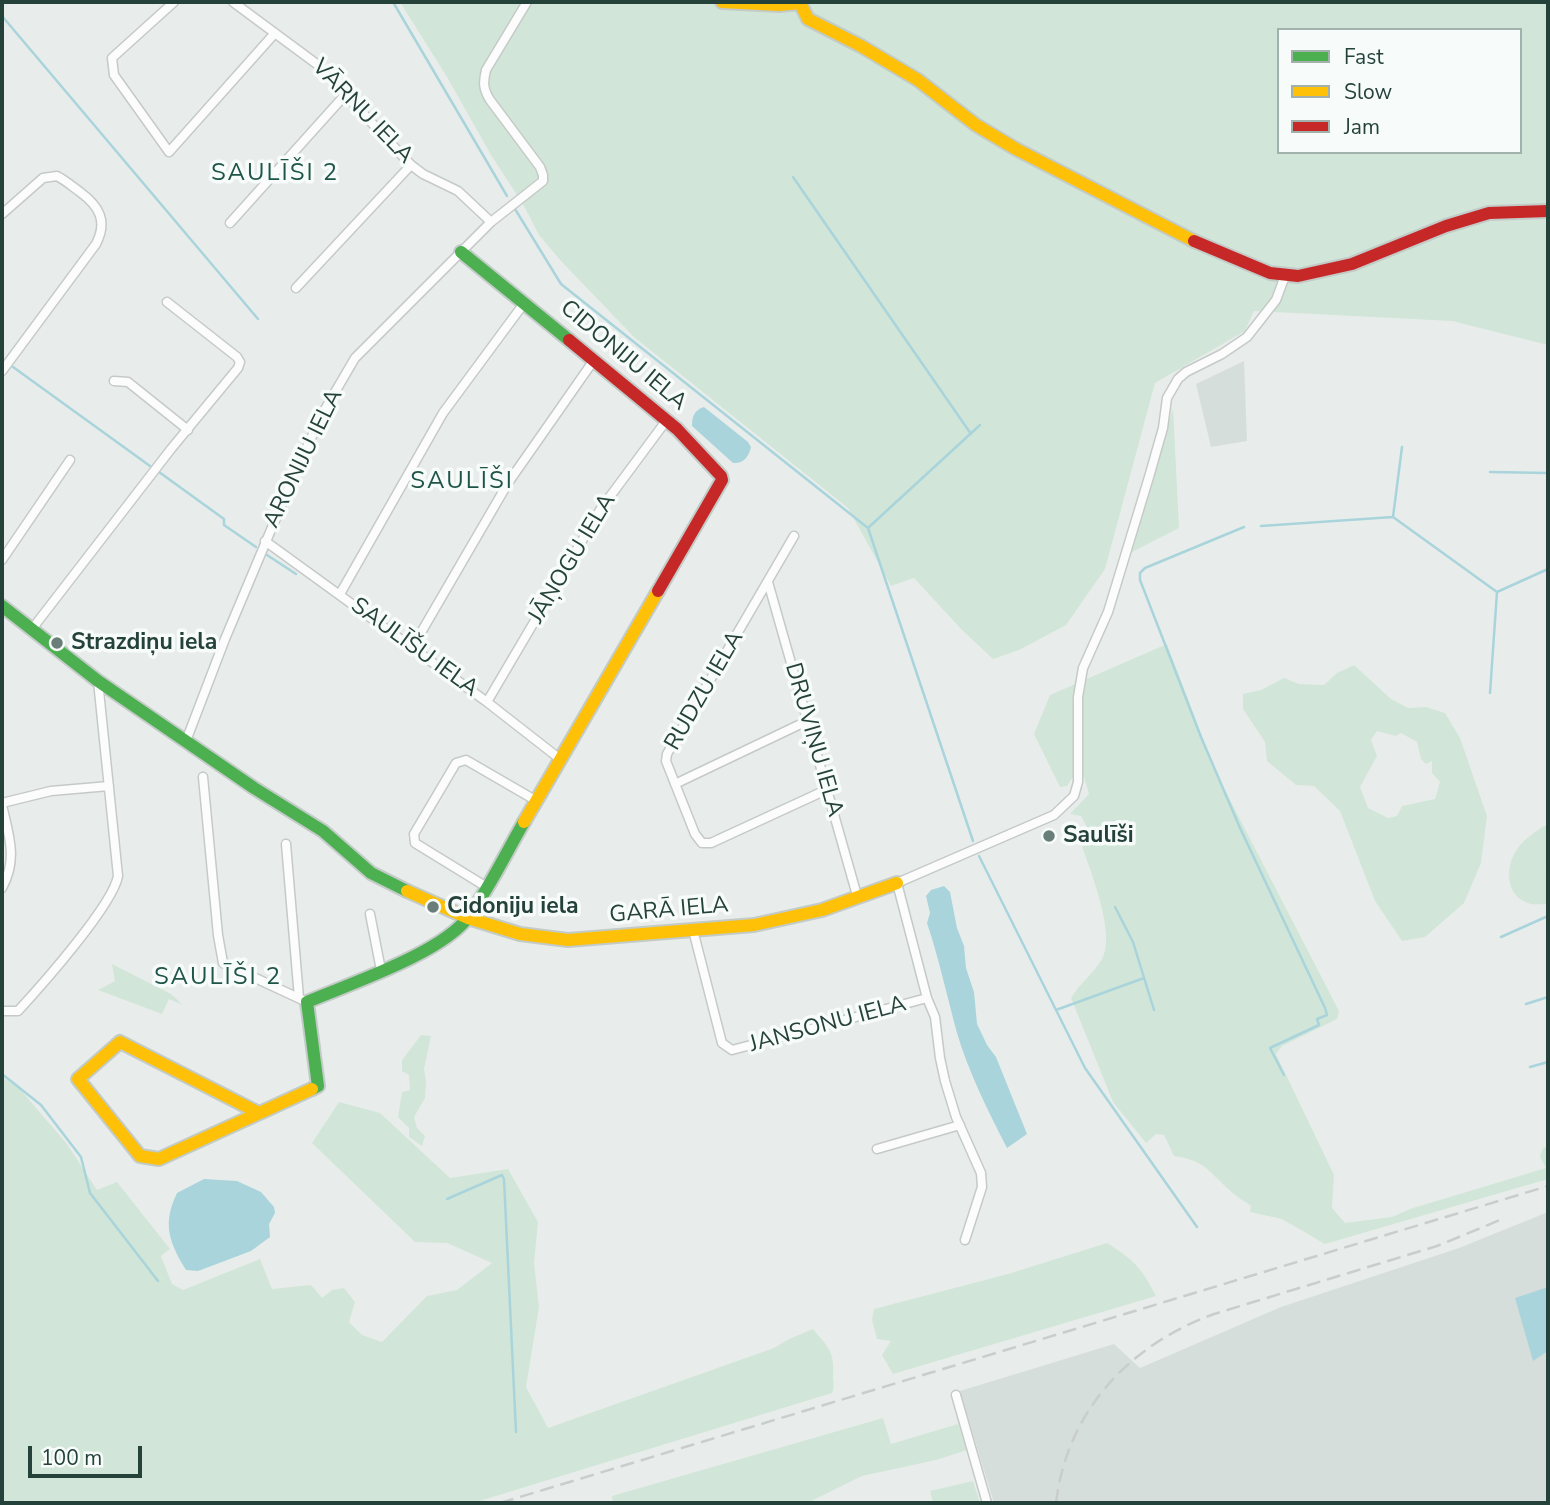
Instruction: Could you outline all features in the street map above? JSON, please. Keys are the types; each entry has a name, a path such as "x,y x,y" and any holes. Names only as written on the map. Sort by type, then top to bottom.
{"street":[{"path":"174,2 112,58 111,65 114,75 169,152 275,33"},
{"name":"VĀRNU IELA","path":"233,2 318,65 411,165 458,191 491,222"},
{"name":"ARONIJU IELA","path":"186,741 265,541 297,468 324,411 355,358 491,222 542,181 540,167 490,100 484,91 483,82 486,70 527,2"},
{"path":"722,2 779,5 803,2 808,19 862,46 918,80 976,125 1016,149 1208,248 1254,268 1285,276 1319,273 1352,264 1446,226 1489,213 1548,211"},
{"path":"230,223 345,95"},
{"path":"296,288 411,165"},
{"path":"2,215 43,178 57,176 93,201 99,209 103,224 96,244 2,371"},
{"name":"CIDONIJU IELA","path":"303,1000 419,954 468,918 722,480 677,429 461,251"},
{"name":"GARĀ IELA","path":"2,606 98,681 254,788 323,831 371,873 468,918 546,939 627,937 790,919 858,899 897,883 1054,815 1074,796 1078,782 1078,697 1083,667 1108,612 1163,428 1167,398 1175,383 1186,372 1222,354 1247,337 1276,300 1285,276"},
{"path":"32,629 240,362 167,302"},
{"path":"340,594 443,413 525,302"},
{"path":"412,648 508,483 594,360"},
{"path":"114,382 128,382 188,430"},
{"name":"JĀŅOGU IELA","path":"487,702 600,510 666,421"},
{"path":"2,560 69,460"},
{"name":"RUDZU IELA","path":"794,536 667,754 666,761 695,834 702,842 711,843 826,790"},
{"name":"SAULĪŠU IELA","path":"265,541 487,702 560,759"},
{"name":"DRUVIŅU IELA","path":"768,582 858,899"},
{"path":"2,1011 18,1011 81,935 116,887 118,876 98,681"},
{"path":"675,784 807,721"},
{"path":"485,886 415,843 412,839 414,834 456,763 461,760 466,760 535,800"},
{"path":"203,777 223,963 303,1000"},
{"path":"2,888 10,874 11,844 2,804 51,791 109,786"},
{"path":"259,1113 120,1042 78,1079 140,1156 159,1159 318,1086 303,1000 286,844"},
{"path":"897,883 927,998 936,1017 940,1058 960,1125 981,1173 982,1187 965,1240"},
{"path":"370,914 381,970"},
{"name":"JANSONU IELA","path":"693,930 722,1043 732,1050 927,998"},
{"path":"877,1149 960,1125"},
{"path":"956,1395 988,1503"}],"shaded area":[{"path":"1244,361 1247,441 1211,447 1196,384"},
{"path":"1548,1212 1548,1503 994,1503 960,1391 1114,1344 1140,1368 1281,1307 1459,1248"}],"green space":[{"path":"400,2 1548,2 1548,345 1452,321 1254,311 1245,331 1155,383 1105,569 1066,625 1019,650 993,659 914,578 891,586 848,508 634,337 539,235"},
{"path":"1173,408 1179,528 1132,552"},
{"path":"1167,644 1216,773 1339,1011 1337,1019 1282,1046 1276,1054 1334,1175 1332,1208 1345,1223 1392,1217 1410,1209 1546,1168 1540,1157 1543,1148 1548,1146 1548,1179 1325,1244 1282,1219 1250,1212 1251,1206 1204,1167 1192,1160 1174,1156 1164,1135 1156,1134 1146,1143 1113,1102 1071,998 1099,964 1106,948 1101,903 1082,846 1093,838 1081,816 1070,814 1089,794 1084,777 1075,774 1067,786 1060,787 1034,734 1050,695"},
{"path":"1354,665 1391,699 1408,708 1426,707 1445,713 1460,738 1487,816 1481,863 1464,903 1425,937 1402,941 1375,901 1340,811 1314,786 1296,785 1267,761 1265,742 1243,709 1243,694 1261,690 1284,678 1299,684 1324,685 1337,673","holes":["1377,731 1396,736 1401,733 1417,742 1421,759 1426,764 1432,761 1432,773 1440,782 1435,799 1402,806 1397,816 1388,818 1368,808 1360,787 1377,756 1371,740"]},
{"path":"1544,826 1548,826 1548,868 1545,868 1548,871 1548,904 1531,904 1522,901 1512,888 1510,864 1520,845"},
{"path":"112,964 171,994 183,1005 169,999 162,1014 98,990 115,981"},
{"path":"421,1035 431,1036 424,1069 425,1098 414,1117 417,1128 425,1136 422,1146 409,1137 409,1128 398,1117 402,1092 410,1090 409,1075 402,1071 402,1060"},
{"path":"2,1077 19,1088 67,1144 97,1190 117,1182 170,1249 161,1256 172,1284 183,1290 260,1259 272,1289 311,1285 322,1298 332,1290 344,1288 355,1302 349,1322 362,1335 382,1342 427,1296 457,1290 492,1263 447,1243 415,1242 312,1143 339,1102 380,1113 450,1178 508,1169 538,1222 534,1263 539,1307 526,1387 548,1428 774,1348 813,1329 832,1355 832,1393 473,1503 2,1503"},
{"path":"1107,1243 1136,1265 1156,1296 893,1374 882,1355 891,1341 877,1339 872,1320 874,1309 1008,1274"},
{"path":"883,1418 891,1444 958,1424 967,1450 936,1460 862,1476 807,1503 613,1503 612,1496"},
{"path":"973,1481 980,1503 933,1503 930,1491"}],"water":[{"path":"704,407 748,442 751,447 743,461 733,463 692,426 694,414"},
{"path":"944,886 950,892 957,928 964,946 966,968 974,992 977,1024 996,1057 1027,1134 1007,1148 979,1092 957,1033 927,923 930,913 926,896 931,890"},
{"path":"204,1179 237,1181 261,1192 274,1207 275,1213 269,1224 270,1237 251,1251 198,1271 186,1270 172,1242 170,1214 177,1193"},
{"path":"1548,1287 1548,1351 1533,1361 1515,1298"}],"waterway":[{"path":"393,2 507,196"},
{"path":"2,16 258,319"},
{"path":"793,177 971,434"},
{"path":"515,209 561,284 868,528 973,841"},
{"path":"13,367 150,466"},
{"path":"869,527 980,425"},
{"path":"1393,517 1402,447"},
{"path":"159,472 224,519 224,525 256,547"},
{"path":"1490,472 1548,473"},
{"path":"1261,526 1393,517 1497,592"},
{"path":"1244,527 1145,568 1140,573 1140,580 1201,737 1240,828 1325,1008 1327,1015 1317,1019 1319,1025 1270,1048 1284,1075"},
{"path":"267,555 296,574"},
{"path":"1490,693 1497,592 1548,569"},
{"path":"979,856 1085,1068 1197,1227"},
{"path":"1115,907 1133,942 1154,1010"},
{"path":"1501,937 1548,916"},
{"path":"1056,1010 1144,978"},
{"path":"1526,1004 1548,997"},
{"path":"1530,1067 1548,1062"},
{"path":"2,1074 41,1105 81,1157 90,1193 158,1281"},
{"path":"447,1199 502,1175 504,1179 516,1432"}],"railway":[{"path":"500,1503 1548,1186"},
{"path":"1056,1503 1062,1470 1073,1439 1088,1411 1107,1386 1130,1363 1155,1344 1183,1327 1214,1314 1437,1246 1500,1220"}],"traffic: fast":[{"path":"461,252 569,340"},
{"path":"2,606 98,681 254,788 323,831 371,873 407,891"},
{"path":"312,1089 318,1086 307,1002 417,955 456,930 484,893 524,822"}],"traffic: slow":[{"path":"722,2 779,5 800,3 808,19 918,80 976,125 1016,149 1194,241"},
{"path":"524,822 658,591"},
{"path":"407,891 468,918 520,934 568,940 754,925 822,910 897,883"},
{"path":"259,1113 120,1042 78,1079 140,1156 159,1159 312,1089"}],"traffic: jam":[{"path":"1194,241 1270,273 1298,276 1352,264 1446,226 1489,213 1548,211"},
{"path":"569,340 677,429 721,476 722,480 658,591"}],"place":[{"name":"Strazdiņu iela","path":"57,643"},
{"name":"Saulīši","path":"1049,836"},
{"name":"Cidoniju iela","path":"433,907"}],"district":[{"name":"SAULĪŠI 2","path":"275,174"},
{"name":"SAULĪŠI","path":"462,482"},
{"name":"SAULĪŠI 2","path":"218,978"}]}
